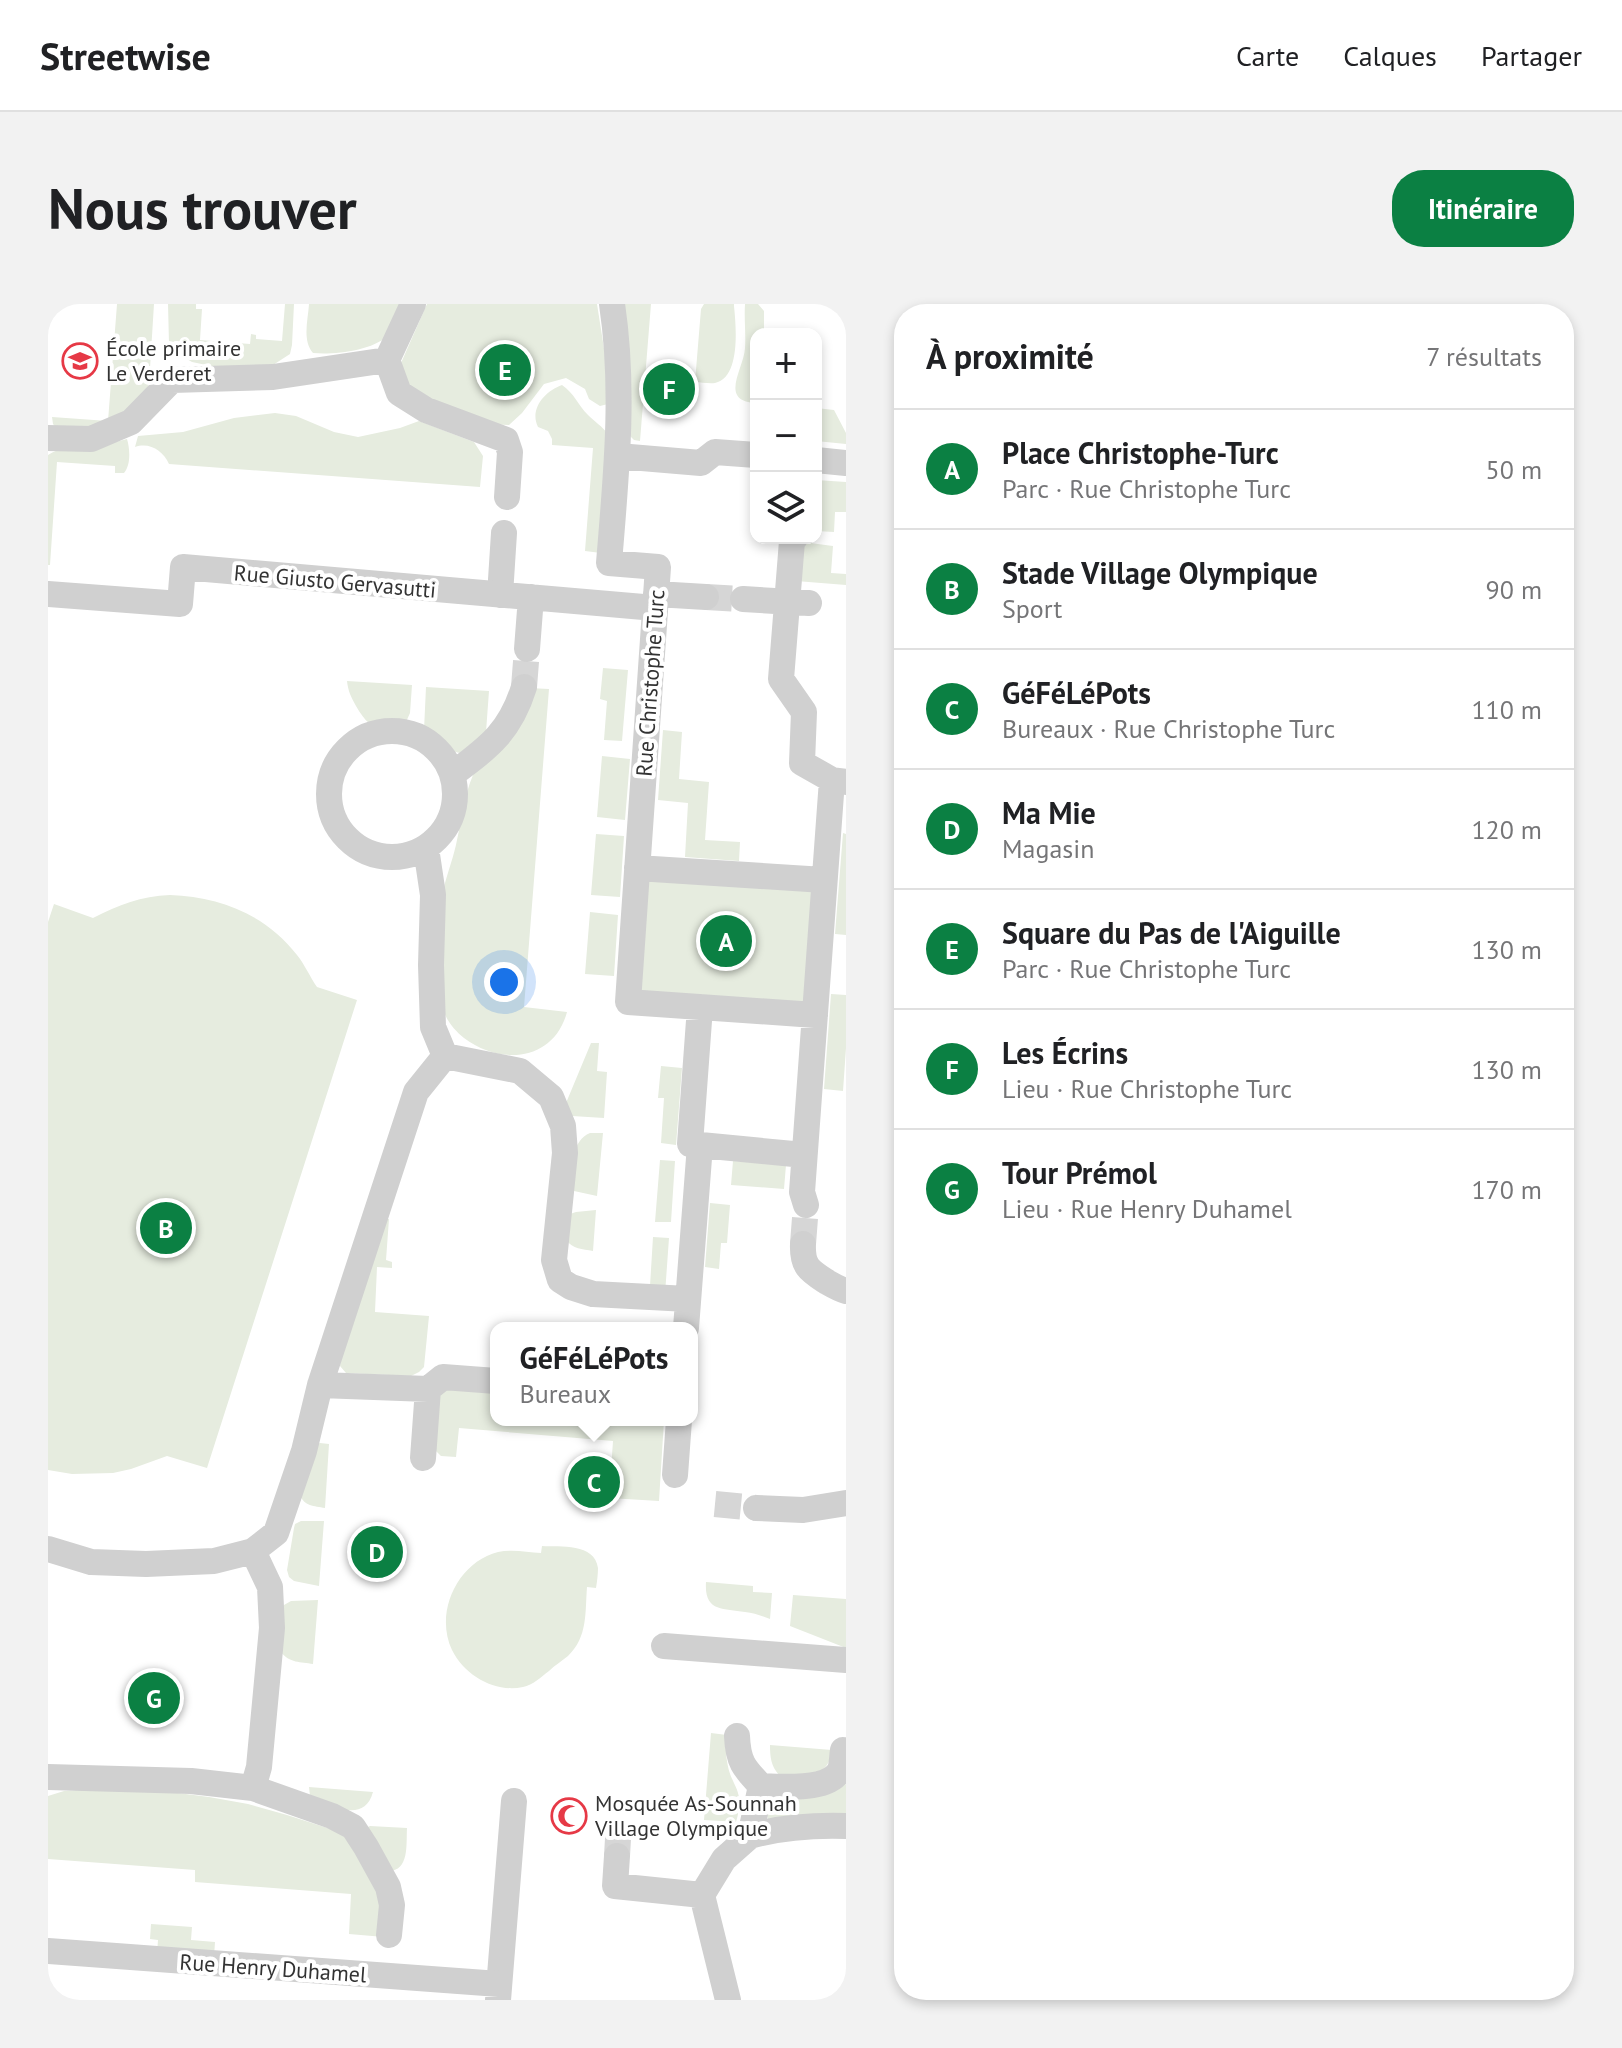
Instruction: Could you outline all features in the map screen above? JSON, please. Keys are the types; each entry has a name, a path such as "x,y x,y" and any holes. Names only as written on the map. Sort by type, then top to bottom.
{"street":[{"path":"413,304 387,360 399,393 426,410 506,440 510,452 507,497"},
{"name":"Rue Christophe Turc","path":"612,304 616,327 620,421 609,563 658,567 628,1002 815,1015"},
{"path":"48,438 91,439 131,422 172,380 273,377 387,360"},
{"path":"618,456 701,463 715,452 750,455"},
{"path":"822,461 846,463"},
{"path":"500,595 504,533"},
{"path":"792,544 798,603 781,679 804,712 802,763 839,781 824,880 804,1155 802,1192 806,1205"},
{"name":"Rue Giusto Gervasutti","path":"48,594 180,604 183,567 531,597 656,601 706,597"},
{"path":"527,649 531,597"},
{"path":"743,599 798,603"},
{"path":"453,774 504,731 518,707 524,687"},
{"path":"388,730 408,732 428,741 443,756 453,774 456,795 452,816 442,834 426,848 407,855 386,857 367,851 350,840 337,824 330,805 330,784 336,764 349,747 367,736 388,730"},
{"path":"426,848 433,895 433,1027 445,1056"},
{"path":"637,868 824,880"},
{"path":"700,1007 690,1144 804,1155"},
{"path":"445,1056 520,1071 551,1097 563,1126 565,1153 554,1260 560,1280 593,1294 688,1299"},
{"path":"48,1549 89,1571 146,1564 214,1561 253,1551 276,1533 304,1451 320,1385 416,1092 445,1056"},
{"path":"686,1322 700,1145"},
{"path":"803,1244 803,1257 809,1270 846,1291"},
{"path":"320,1385 428,1389 443,1377 490,1381"},
{"path":"423,1458 428,1389"},
{"path":"675,1475 679,1426"},
{"path":"756,1508 803,1510 846,1503"},
{"path":"253,1551 270,1587 272,1628 259,1767 253,1788"},
{"path":"664,1646 846,1660"},
{"path":"737,1736 737,1753 743,1767 761,1786 794,1787 828,1782 840,1770 843,1750"},
{"path":"48,1777 191,1781 253,1788 332,1816 353,1827 388,1887 392,1905 389,1935"},
{"path":"750,1836 761,1786"},
{"path":"498,1992 514,1801"},
{"path":"728,2000 702,1895 724,1859 750,1836 774,1829 846,1826"},
{"path":"617,1856 615,1886 702,1895"},
{"name":"Rue Henry Duhamel","path":"48,1951 498,1992"}],"shaded area":[{"path":"117,304 154,304 149,384 144,396 135,411 99,428 58,430 52,417 108,421"},
{"path":"168,304 196,304 196,309 202,309 200,340 250,344 251,334 256,335 256,339 282,341 285,304 294,304 290,354 273,365 216,367 192,362 169,344"},
{"path":"309,304 408,304 393,329 380,341 352,351 313,353 306,330"},
{"path":"427,304 597,304 611,393 608,404 600,406 589,399 585,389 566,378 544,384 509,425 482,424 458,415 404,382 401,363"},
{"path":"622,304 651,304 640,441 630,436"},
{"path":"704,304 734,304 736,337 733,361 729,372 715,383 695,382 701,309"},
{"path":"745,304 758,304 764,311 764,328 750,328 750,402 738,397 736,390 745,348"},
{"path":"562,385 608,434 601,553 585,551 593,448 552,445 548,431 538,427 536,420 540,402"},
{"path":"822,409 834,410 846,433 846,444 822,442"},
{"path":"275,413 296,416 334,432 358,437 419,421 474,442 483,456 480,487 169,464 155,449 135,447 138,436 183,432 234,418"},
{"path":"127,439 129,457 124,473 115,473 115,466 57,462 48,565 48,455 67,448"},
{"path":"822,480 846,482 846,512 835,512 834,532 822,531"},
{"path":"795,544 833,546 831,573 846,574 846,585 796,581"},
{"path":"603,668 628,670 622,741 604,740 607,701 600,699"},
{"path":"347,681 412,685 410,713 406,722 382,729 371,725 356,706"},
{"path":"426,687 489,691 486,732 460,753 435,742 424,730"},
{"path":"529,688 549,689 524,1007 567,1012 551,1041 524,1054 509,1055 494,1053 464,1038 444,1013 441,996 443,902 444,887 473,775"},
{"path":"663,730 682,732 679,779 709,782 705,840 740,842 739,861 685,857 688,803 658,800"},
{"path":"602,756 630,759 625,820 597,817"},
{"path":"843,833 846,834 846,935 835,934"},
{"path":"596,834 624,836 620,897 591,895"},
{"path":"637,868 824,880 815,1015 628,1002"},
{"path":"170,895 206,899 240,910 284,941 300,959 317,987 357,1000 207,1468 167,1456 113,1473 72,1474 48,1470 48,922 54,904 93,918 130,902"},
{"path":"590,912 618,915 614,976 585,974"},
{"path":"831,994 846,995 843,1091 824,1089"},
{"path":"591,1043 599,1043 597,1071 607,1072 604,1118 572,1116 566,1103"},
{"path":"661,1066 682,1068 676,1145 661,1143 664,1098 658,1098"},
{"path":"590,1133 603,1133 597,1196 574,1191 568,1183 576,1147"},
{"path":"660,1160 675,1161 671,1222 655,1222"},
{"path":"733,1161 786,1165 784,1189 731,1185"},
{"path":"710,1203 730,1205 727,1243 721,1243 719,1269 705,1267"},
{"path":"596,1210 593,1251 572,1245 566,1240 570,1214"},
{"path":"382,1219 389,1219 386,1260 392,1262 392,1268 377,1267 375,1312 429,1316 424,1367 411,1376 346,1373 340,1366"},
{"path":"653,1237 669,1238 665,1294 650,1286"},
{"path":"440,1388 490,1389 490,1426 664,1426 659,1501 609,1498 613,1441 459,1428 456,1457 441,1456 435,1450"},
{"path":"329,1444 325,1508 307,1503 300,1495 315,1445"},
{"path":"324,1521 319,1586 294,1581 287,1570 295,1524"},
{"path":"542,1546 584,1550 595,1560 598,1568 596,1588 587,1587 579,1641 568,1656 534,1683 512,1688 492,1685 465,1668 452,1650 446,1620 453,1590 471,1566 484,1558 503,1551 541,1553"},
{"path":"706,1582 753,1586 753,1592 772,1593 770,1619 716,1607 708,1599"},
{"path":"793,1595 846,1599 846,1648 790,1626"},
{"path":"318,1600 313,1664 291,1660 281,1652 284,1605 291,1601"},
{"path":"711,1733 727,1735 727,1761 739,1795 736,1822 704,1820"},
{"path":"770,1745 832,1750 827,1765 816,1776 779,1775 774,1768"},
{"path":"846,1784 846,1817 768,1821 770,1808 776,1805 837,1790"},
{"path":"309,1787 373,1792 362,1808 346,1810 310,1796"},
{"path":"64,1791 170,1792 248,1804 346,1834 379,1879 384,1937 349,1934 351,1894 195,1882 195,1870 48,1859 48,1796"},
{"path":"370,1826 407,1828 405,1856 400,1867 387,1871 364,1829"},
{"path":"151,1924 192,1927 191,1940 215,1942 214,1957 157,1953 158,1940 150,1939"}],"tunnel":[{"path":"706,597 743,599"},
{"path":"524,687 527,649"},
{"path":"803,1244 806,1205"},
{"path":"715,1504 756,1508"},
{"path":"617,1856 619,1821"}],"place":[{"name":"École primaire Le Verderet","path":"80,361"},
{"name":"Square du Pas de l'Aiguille","path":"505,370"},
{"name":"Les Écrins","path":"669,389"},
{"name":"Place Christophe-Turc","path":"726,941"},
{"name":"Stade Village Olympique","path":"166,1228"},
{"name":"GéFéLéPots","path":"594,1482"},
{"name":"Ma Mie","path":"377,1552"},
{"name":"Tour Prémol","path":"154,1698"},
{"name":"Mosquée As-Sounnah Village Olympique","path":"569,1816"}]}
